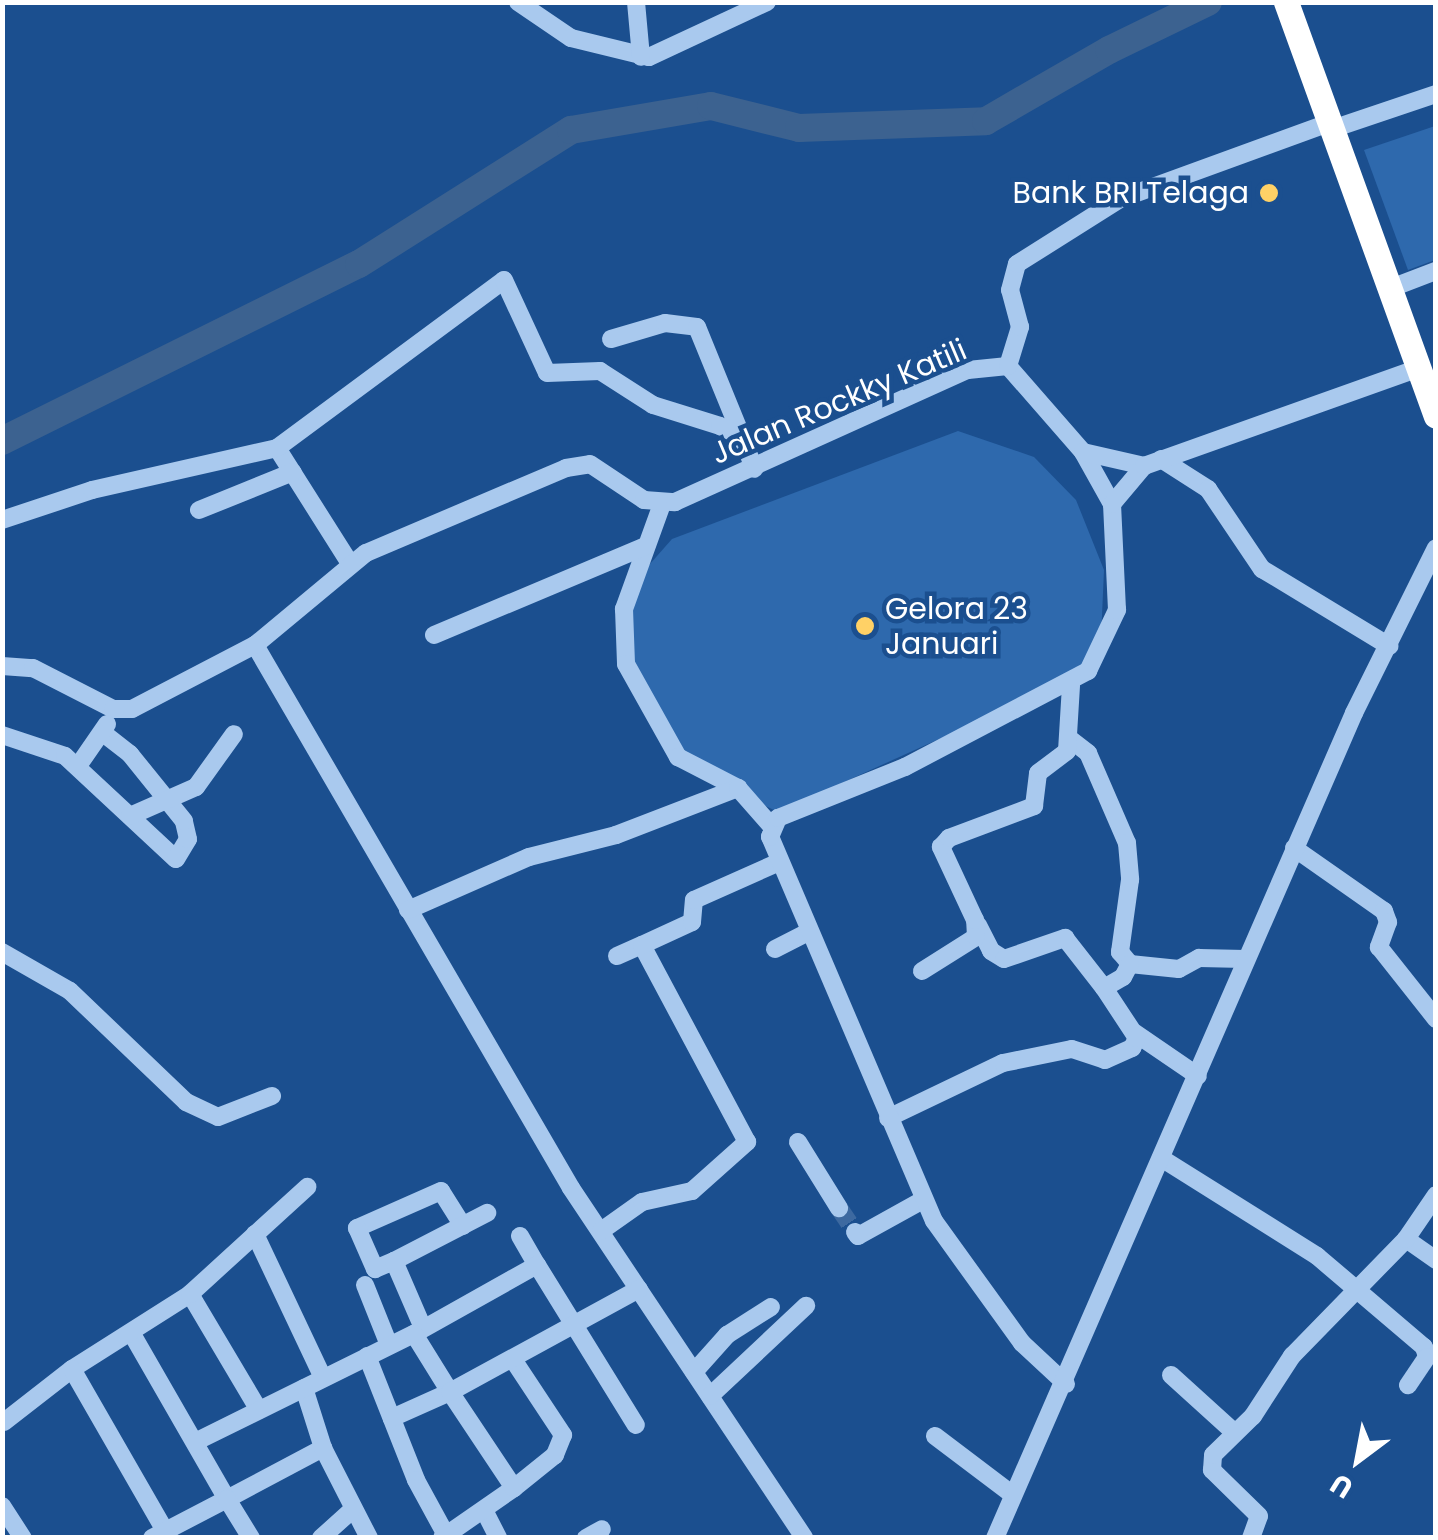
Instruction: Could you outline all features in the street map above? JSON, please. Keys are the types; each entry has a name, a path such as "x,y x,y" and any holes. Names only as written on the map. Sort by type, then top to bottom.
{"highway":[{"path":"1286,2 1322,83 1399,284 1419,368 1436,416"},
{"path":"1301,2 1322,83"},
{"path":"1337,123 1405,346 1419,368"}],"street":[{"path":"518,2 571,38 641,57 670,50 767,2"},
{"path":"636,2 641,57"},
{"name":"Jalan Rockky Katili","path":"662,504 754,468 968,370 1008,366 1020,327 1010,290 1017,264 1120,199 1337,123 1436,94"},
{"path":"1399,284 1436,270"},
{"path":"2,520 110,485 277,448 504,280 546,373 600,372 654,405 742,436"},
{"path":"611,339 665,322 696,327 754,468"},
{"path":"1008,366 1084,452 1112,504 1117,610 1088,671 1071,685 905,767 778,818 773,828 776,862 810,931 923,1200 1022,1343 1066,1384"},
{"path":"1112,504 1152,463 1419,368"},
{"path":"277,448 351,565"},
{"path":"1084,452 1152,463 1208,489 1262,569 1389,646"},
{"path":"2,666 33,668 112,709 173,693 255,645 351,565 390,541 566,468 602,468 644,500 662,504 620,630 626,664 678,758 738,788 773,828"},
{"path":"199,510 293,472"},
{"path":"434,635 646,546"},
{"path":"994,1538 1066,1384 1294,848 1436,548"},
{"path":"255,645 601,1231 804,1538"},
{"path":"1071,685 1070,739 1058,762 1038,774 1034,806 949,838 941,847 975,920 1000,958 1065,938 1135,1033 1198,1076"},
{"path":"78,766 103,733 112,709"},
{"path":"2,735 78,766 176,858 188,839 169,802 103,733"},
{"path":"130,816 196,787 234,734"},
{"path":"1070,739 1088,753 1127,843 1130,880 1120,952 1130,964 1179,969 1199,958 1245,960"},
{"path":"408,910 530,857 616,834 738,788"},
{"path":"1294,848 1384,911 1388,922 1379,947 1436,1018"},
{"path":"617,956 692,922 694,900 776,862"},
{"path":"922,971 970,946 975,920"},
{"path":"774,949 810,931"},
{"path":"601,1231 642,1202 692,1191 749,1136 700,1059 642,946"},
{"path":"2,952 70,991 186,1102 218,1118 272,1096"},
{"path":"1104,988 1123,978 1130,964"},
{"path":"888,1118 1003,1064 1072,1049 1104,1060 1135,1046 1135,1033"},
{"path":"798,1142 839,1208"},
{"path":"1161,1158 1356,1285 1428,1352 1408,1385"},
{"path":"4,1422 72,1369 190,1294 307,1186"},
{"path":"463,1226 450,1196 441,1191 358,1224 369,1266 394,1261 488,1214"},
{"path":"1251,1538 1259,1516 1211,1465 1356,1285 1406,1239 1436,1195"},
{"path":"855,1232 858,1236 923,1200"},
{"path":"255,1234 324,1378"},
{"path":"520,1236 636,1425"},
{"path":"1406,1239 1436,1260"},
{"path":"394,1261 418,1331 450,1392 514,1488"},
{"path":"194,1442 418,1331 537,1265"},
{"path":"364,1285 390,1345"},
{"path":"392,1418 514,1361 639,1290"},
{"path":"190,1294 258,1410"},
{"path":"694,1372 727,1335 770,1306"},
{"path":"710,1396 806,1306"},
{"path":"132,1334 251,1538"},
{"path":"367,1356 444,1536 485,1512 555,1456 563,1436 514,1361"},
{"path":"72,1369 162,1535 323,1448"},
{"path":"1171,1375 1235,1433"},
{"path":"304,1388 323,1448 351,1511 369,1538"},
{"path":"935,1436 1014,1495"},
{"path":"2,1506 23,1538"},
{"path":"321,1538 351,1511"},
{"path":"485,1512 498,1538"}],"shaded area":[{"path":"1435,126 1435,260 1408,270 1364,150"},
{"name":"Gelora 23 Januari","path":"958,431 1034,457 1076,500 1104,570 1101,638 1080,675 778,812 688,768 631,664 628,614 642,573 672,539"}],"waterway":[{"path":"2,441 359,264 571,130 711,106 799,128 986,121 1109,50 1208,2"}],"tunnel":[{"path":"839,1208 855,1232"}],"place":[{"name":"Bank BRI Telaga","path":"1269,193"},
{"name":"Gelora 23 Januari","path":"865,626"}]}
